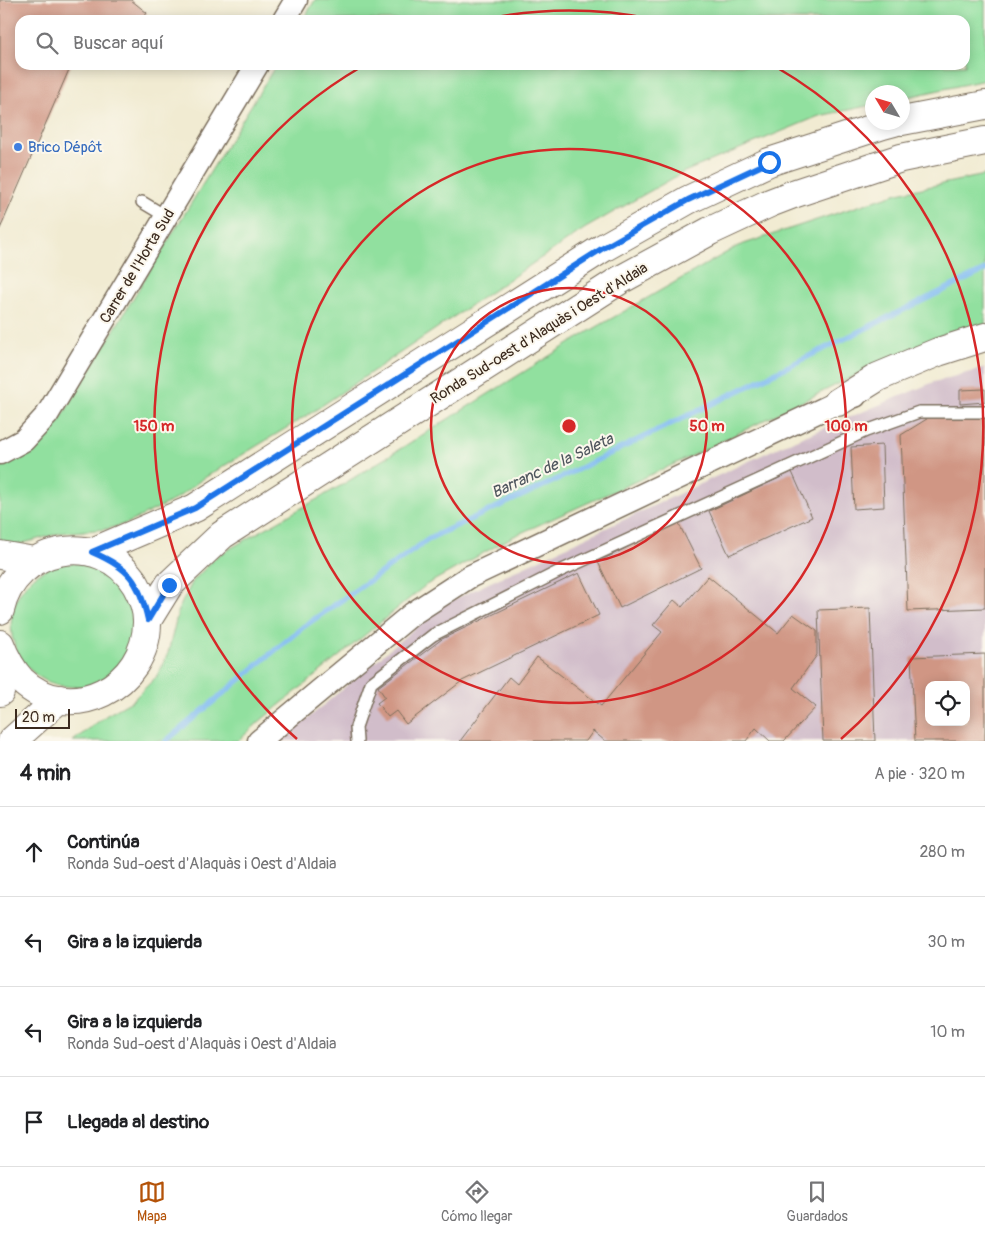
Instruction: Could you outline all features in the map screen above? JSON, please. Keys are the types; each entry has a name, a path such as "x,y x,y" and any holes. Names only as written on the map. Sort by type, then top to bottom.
{"main road":[{"path":"910,119 985,105"},
{"path":"92,552 195,508 603,248 688,200 769,162 868,130"},
{"name":"Ronda Sud-oest d'Alaquàs i Oest d'Aldaia","path":"148,620 169,585 222,535 620,280 710,230 770,203 901,158 985,141"},
{"path":"770,203 807,204 911,175 985,161"},
{"path":"838,402 878,377 938,352 985,337"},
{"path":"0,610 3,598 15,577 34,561 52,553 72,550 92,552 113,561 130,577 142,597 148,620 146,642 137,663 122,681 104,693 82,700 59,699 38,692 21,680 4,654"},
{"path":"0,555 34,561"},
{"path":"0,692 4,654"},
{"path":"12,741 59,699"}],"street":[{"path":"287,15 296,0"},
{"name":"Carrer de l'Horta Sud","path":"0,453 24,440 47,415 254,70"},
{"path":"259,741 412,614 470,577 838,402 883,385 943,358 985,350"},
{"path":"270,741 288,717"}],"lane":[{"path":"142,202 167,217"},
{"path":"356,741 356,727 371,684 433,635 560,571 866,431 918,412 985,412"}],"shaded area":[{"path":"985,368 985,741 281,741 442,605 781,446 934,382"}],"green space":[{"path":"315,0 985,0 985,80 910,96 910,85 865,85 865,106 819,116 684,172 584,229 311,413 201,480 176,499 128,523 107,529 61,533 16,545 0,545 0,463 50,427 54,430 273,70 970,70 970,15 306,15"},
{"path":"985,175 985,325 951,331 690,457 514,536 426,585 238,741 73,741 107,715 132,701 157,676 168,653 179,608 193,581 217,556 342,485 588,332 738,246 898,193"},
{"path":"73,563 97,568 117,581 130,601 135,625 130,649 117,669 97,682 73,687 49,682 29,669 16,649 11,625 16,601 29,581 49,568"}],"building":[{"name":"Brico Dépôt","path":"0,0 131,0 147,13 146,15 15,15 15,70 69,70 0,229"},
{"path":"985,389 985,402 960,404 960,390"},
{"path":"985,415 985,608 908,611 901,435 930,417"},
{"path":"882,445 884,507 854,509 851,447"},
{"path":"792,472 812,517 729,555 709,511"},
{"path":"678,522 701,568 620,608 598,562"},
{"path":"579,573 599,615 462,681 406,724 396,711 388,717 377,703 385,697 378,687 442,639"},
{"path":"708,576 778,633 793,614 817,631 817,655 793,688 816,707 784,741 770,741 756,728 746,741 605,741 593,731 586,741 460,741 509,677 517,684 537,657 601,706 662,632 653,625 674,600 682,607"},
{"path":"870,608 875,741 823,741 818,610"},
{"path":"985,654 985,741 915,741 911,657"}],"waterway":[{"name":"Barranc de la Saleta","path":"166,741 303,627 432,537 554,481 985,270"}],"place":[{"name":"Brico Dépôt","path":"18,147"}],"route":[{"path":"169,585 148,620 142,597 130,577 113,561 92,552 195,508 603,248 688,200 769,162"}]}
